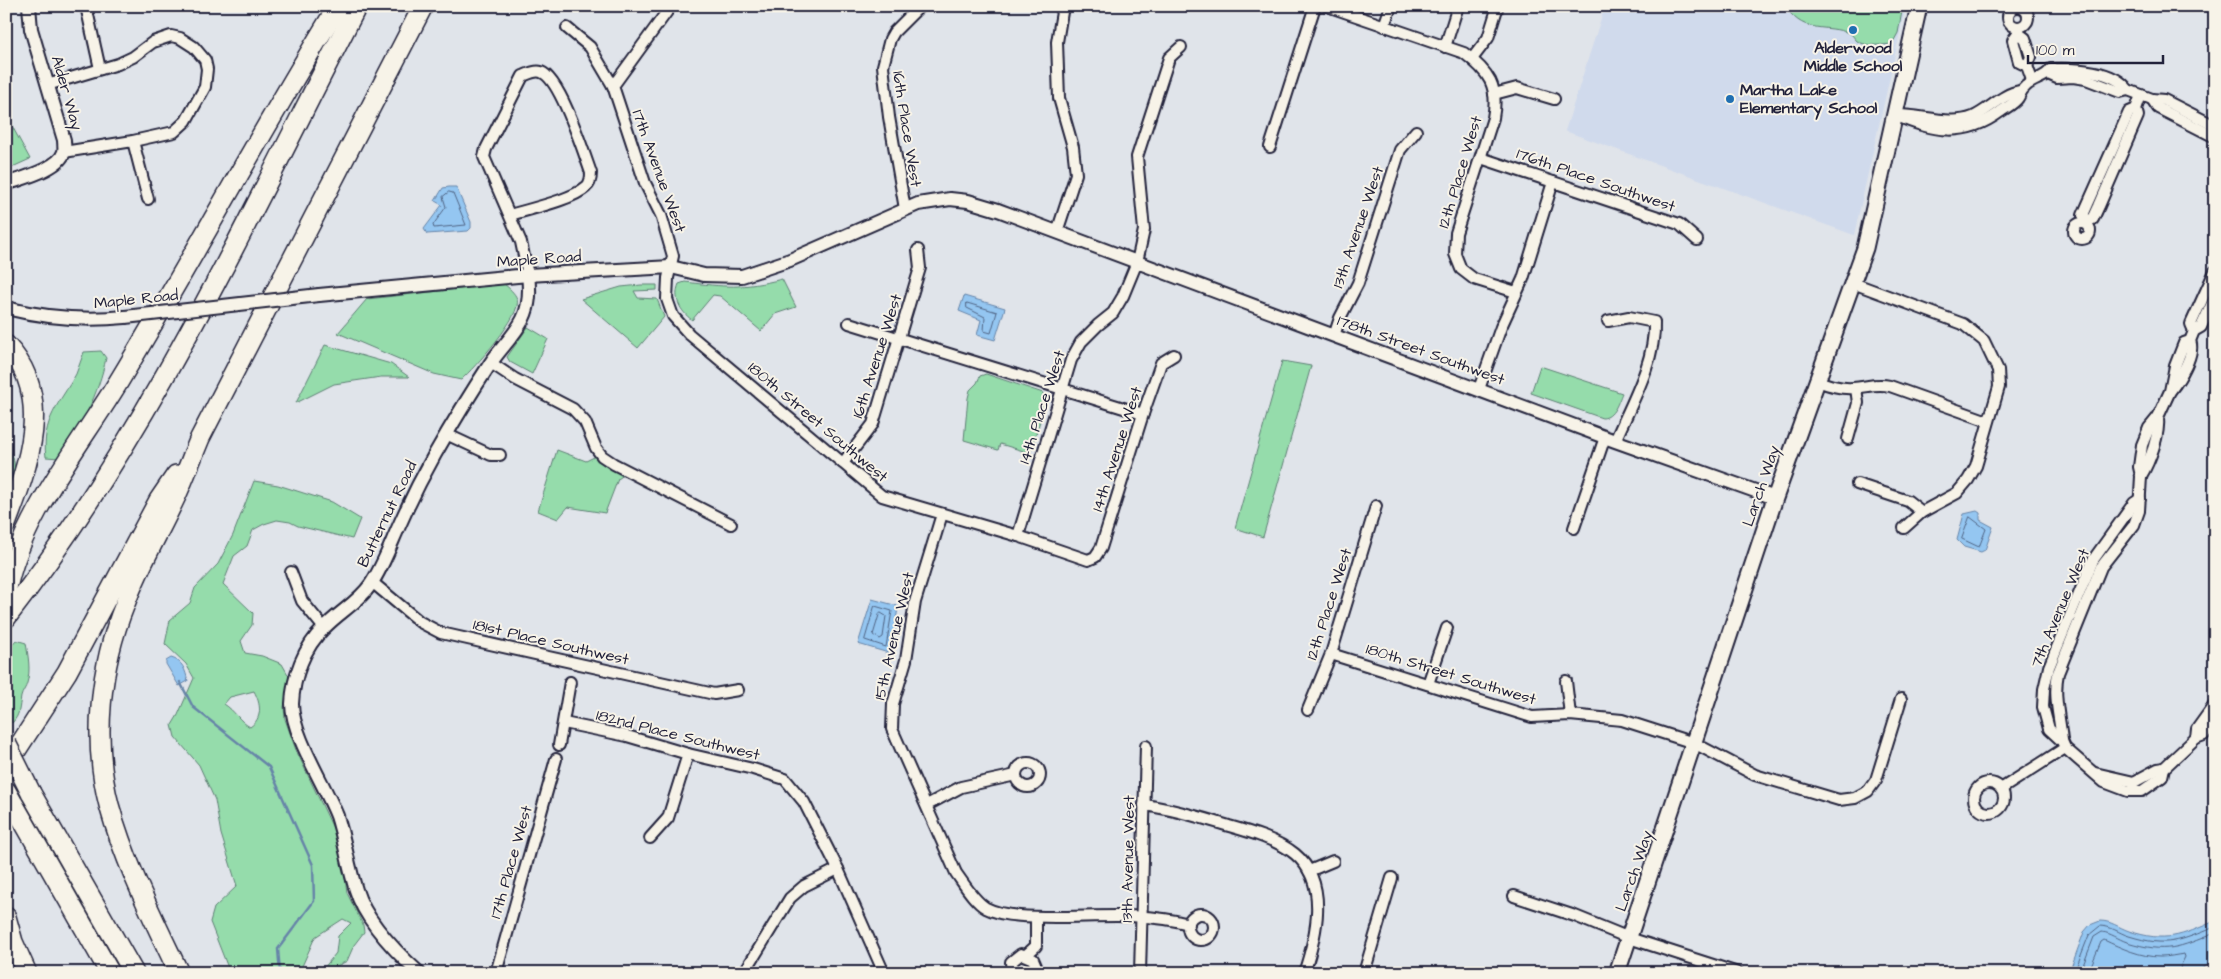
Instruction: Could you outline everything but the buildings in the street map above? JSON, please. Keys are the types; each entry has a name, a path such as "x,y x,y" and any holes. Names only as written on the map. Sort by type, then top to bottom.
{"highway":[{"path":"6,618 13,597 14,562 37,512 118,382 338,6"},
{"path":"13,597 108,473 158,390 357,6"},
{"path":"178,973 133,872 114,820 104,780 100,724 110,655 124,604 177,494 200,438 424,6"},
{"path":"6,344 25,370 33,394 35,409 34,427 26,468 6,524"},
{"path":"6,766 67,672 159,500 200,438"},
{"path":"6,743 31,793"},
{"path":"6,751 134,973"},
{"path":"6,791 110,973"},
{"path":"6,917 13,942 27,973"}],"main road":[{"name":"Larch Way","path":"1618,973 1775,498 1865,248 1919,6"}],"street":[{"name":"Alder Way","path":"6,184 47,168 58,161 64,152 64,140 31,29 29,6"},
{"path":"86,6 100,69"},
{"path":"613,86 671,6"},
{"name":"16th Place West","path":"905,209 889,118 883,66 890,39 894,32 920,6"},
{"path":"1056,232 1076,174 1073,147 1060,98 1056,42 1063,6"},
{"path":"1270,147 1315,6"},
{"path":"1327,6 1445,46 1464,53 1472,59 1488,38 1497,9"},
{"path":"1384,26 1391,6"},
{"path":"1445,46 1458,6"},
{"name":"17th Avenue West","path":"567,28 590,47 613,86 644,183 661,215 673,256 671,266"},
{"path":"2018,30 2025,38 2031,57 2027,66 2032,80"},
{"path":"47,85 118,64 134,57 162,37 180,38 194,46 205,60 207,78 205,87 186,121 174,132 133,141 64,152"},
{"name":"14th Place West","path":"1018,536 1071,360 1081,342 1098,325 1114,313 1137,262 1144,230 1137,157 1169,58 1181,47"},
{"name":"12th Place West","path":"1472,59 1492,82 1496,103 1482,158 1456,233 1455,254 1461,269 1474,279 1516,292"},
{"path":"510,215 575,194 588,184 592,173 564,104 551,79 541,72 533,72 523,76 484,156 521,242 528,275"},
{"path":"1895,115 1962,120 1973,117 2011,92 2020,91 2032,80 2048,74 2057,78 2073,77 2086,79 2120,92 2128,90 2152,100 2158,108 2215,137"},
{"path":"1494,94 1517,88 1554,99"},
{"path":"2086,221 2083,215 2129,112 2136,109 2141,95"},
{"path":"2152,100 2158,98 2164,100 2215,126"},
{"name":"13th Avenue West","path":"1334,336 1340,318 1358,283 1400,150 1416,131"},
{"path":"133,141 148,199"},
{"name":"176th Place Southwest","path":"1482,158 1679,224 1697,240"},
{"path":"1479,389 1501,327 1523,279 1553,182"},
{"name":"Maple Road","path":"6,308 68,320 94,320 319,295 528,275 671,266 723,277 742,276 790,260 905,209 937,200 968,202 988,206 1056,232"},
{"name":"178th Street Southwest","path":"1056,232 1610,439 1775,498"},
{"name":"16th Avenue West","path":"843,463 873,424 920,268 918,250"},
{"name":"180th Street Southwest","path":"671,266 668,278 667,299 673,316 683,328 882,496 1018,536 1088,560 1094,557"},
{"name":"7th Avenue West","path":"2194,331 2191,324 2215,271"},
{"name":"Butternut Road","path":"419,973 402,957 364,911 356,891 338,819 331,800 305,750 294,716 293,698 299,669 307,651 324,628 365,592 372,582 379,571 417,486 446,434 491,363 522,320 530,293 528,275"},
{"path":"1853,284 1963,324 1984,340 1998,370 1999,387 1976,466 1968,480 1956,493 1922,512 1904,528"},
{"name":"7th Avenue West","path":"2196,738 2164,768 2158,769 2134,782 2095,773 2049,729 2043,707 2044,689 2049,667 2093,560 2134,503 2140,499 2141,476 2139,467 2142,445 2170,391 2179,380 2191,352 2192,346 2190,341 2194,331 2201,327 2215,298"},
{"path":"1574,528 1610,439 1642,382 1654,334 1654,322 1629,317 1608,321"},
{"path":"849,323 1142,414"},
{"name":"14th Avenue West","path":"1094,557 1102,548 1142,414 1161,363 1174,355"},
{"path":"491,363 573,409 585,422 596,448 602,456 731,524"},
{"path":"1817,381 1834,387 1856,388 1878,383 1988,421"},
{"path":"1848,439 1858,403 1856,388"},
{"path":"446,434 492,455 500,455"},
{"path":"1857,484 1908,501 1922,512"},
{"name":"12th Place West","path":"1308,710 1331,654 1376,506"},
{"name":"15th Avenue West","path":"942,514 915,602 906,660 893,704 892,729 956,873 970,892 986,908 1012,915 1036,917 1141,917 1172,919 1189,924"},
{"path":"291,572 302,601 324,628"},
{"name":"181st Place Southwest","path":"372,582 420,622 441,633 714,694 738,690"},
{"path":"1428,684 1447,628"},
{"name":"180th Street Southwest","path":"1331,654 1532,717 1570,715 1622,720 1694,743 1755,775 1839,800 1855,798 1868,791 1876,780 1901,699"},
{"path":"1566,680 1570,715"},
{"path":"559,745 570,682"},
{"path":"2215,704 2197,729 2196,738 2204,735 2215,721"},
{"name":"182nd Place Southwest","path":"564,723 627,736 785,779 804,802 838,869"},
{"path":"2001,789 2064,745"},
{"name":"13th Avenue West","path":"1140,973 1146,746"},
{"path":"650,838 668,818 688,754"},
{"name":"17th Place West","path":"496,973 556,759"},
{"path":"926,805 961,787 1016,775"},
{"path":"1144,805 1172,809 1245,831 1296,855 1309,871 1316,890 1317,918 1312,947 1304,973"},
{"path":"1309,871 1333,861"},
{"path":"744,973 790,898 804,886 838,869 884,973"},
{"path":"1364,973 1392,878"},
{"path":"1514,896 1575,916 1629,938 1738,973"},
{"path":"1012,973 1010,966 1014,958 1026,955 1036,946 1036,917"},
{"path":"1026,955 1035,962 1034,973"}],"shaded area":[{"name":"Martha Lake Elementary School","path":"1605,6 1906,6 1854,235 1565,131"}],"green space":[{"name":"Alderwood Middle School","path":"1790,6 1903,6 1898,33 1892,44 1874,45 1861,43 1849,33 1840,30 1816,27 1801,22 1788,10"},
{"path":"6,115 30,159 6,170"},
{"path":"782,279 796,307 775,314 761,331 720,296 713,295 692,320 684,313 677,299 679,284 685,282 744,286"},
{"path":"504,284 517,299 517,307 513,317 496,341 461,380 434,374 338,333 367,299"},
{"path":"657,285 657,290 634,291 638,298 657,299 664,317 638,348 581,299 621,287"},
{"path":"528,327 548,339 532,374 510,362 507,357"},
{"path":"325,345 391,364 409,377 381,377 334,384 296,403"},
{"path":"101,351 106,358 103,371 82,423 59,458 46,457 46,432 49,422 76,374 84,352"},
{"path":"1282,361 1311,366 1263,537 1235,528"},
{"path":"1540,366 1622,393 1615,409 1610,415 1602,418 1531,393"},
{"path":"986,374 1043,393 1046,402 1030,453 1000,444 998,450 964,440 970,390 977,383 980,376"},
{"path":"6,444 13,457 15,471 6,498"},
{"path":"557,450 586,461 596,456 625,474 618,479 605,513 568,507 558,519 538,511"},
{"path":"254,481 278,485 332,502 360,519 352,539 298,526 290,522 277,520 264,524 253,530 247,546 234,556 223,584 253,613 252,625 241,641 245,653 262,656 282,664 290,678 284,707 285,719 296,750 341,845 347,893 363,925 364,932 354,945 347,961 335,967 330,973 320,973 336,953 338,936 351,923 343,919 315,937 299,973 230,973 210,922 214,908 237,886 221,834 215,800 199,765 175,737 172,725 194,678 186,664 165,644 170,620 190,603 195,588 218,564 233,535","holes":["254,691 260,710 257,719 250,727 224,704 230,697"]},
{"path":"16,640 26,643 29,673 21,697 18,714 12,723 7,711 10,647"}],"water":[{"path":"456,187 471,222 471,228 468,231 427,234 424,229 442,205 435,201 443,188"},
{"path":"964,296 1005,308 995,340 977,335 981,320 959,311"},
{"path":"1977,511 1980,513 1980,520 1993,527 1985,550 1981,552 1964,547 1957,540 1964,514"},
{"path":"872,599 898,606 892,654 858,644"},
{"path":"171,658 181,664 187,677 188,681 179,686 166,664 166,661"},
{"path":"2100,921 2111,923 2142,935 2164,937 2183,934 2215,921 2215,959 2196,973 2069,973 2084,932 2090,925"}],"waterway":[{"path":"6,470 14,477"},
{"path":"180,682 193,707 269,767 313,865 314,901 278,949 280,973"}],"place":[{"name":"Alderwood Middle School","path":"1853,30"},
{"name":"Martha Lake Elementary School","path":"1730,99"}]}
